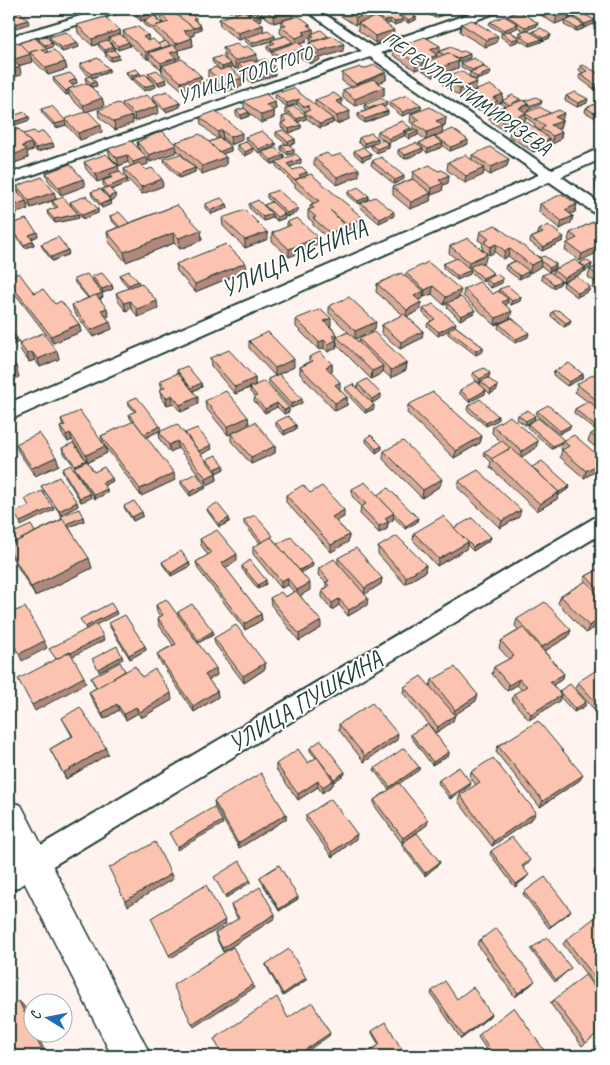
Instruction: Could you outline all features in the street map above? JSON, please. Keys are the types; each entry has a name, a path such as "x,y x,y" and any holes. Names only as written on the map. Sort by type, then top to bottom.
{"main road":[{"path":"9,817 21,871 132,1056"}],"street":[{"path":"9,41 116,9"},
{"name":"ПЕРЕУЛОК ТИМИРЯЗЕВА","path":"310,9 601,211"},
{"name":"УЛИЦА ТОЛСТОГО","path":"9,179 494,9"},
{"name":"УЛИЦА ЛЕНИНА","path":"9,412 601,153"},
{"name":"УЛИЦА ПУШКИНА","path":"21,871 601,524"}],"building":[{"path":"17,9 28,20 15,24 9,18 11,13 9,11"},
{"path":"131,9 160,9 162,10 140,17"},
{"path":"235,9 256,9 257,10 239,13"},
{"path":"264,9 291,9 293,10 273,16"},
{"path":"342,9 372,9 375,11 356,18"},
{"path":"426,9 452,9 435,15"},
{"path":"544,9 565,9 570,12 557,16"},
{"path":"565,9 577,12 569,15 570,12"},
{"path":"187,11 196,18 193,19 201,26 194,28 176,15"},
{"path":"244,11 263,25 238,33 219,19"},
{"path":"407,11 416,17 408,20 398,14"},
{"path":"519,11 538,23 525,27 507,16"},
{"path":"173,12 194,28 184,31 192,38 176,44 155,26 169,22 161,15"},
{"path":"256,12 261,16 254,18 248,14"},
{"path":"393,12 403,19 395,22 390,19 385,21 379,17"},
{"path":"583,14 595,20 585,24 574,17"},
{"path":"154,16 159,19 156,20 163,23 153,28 144,21"},
{"path":"299,16 310,24 307,25 313,29 303,32 306,34 296,38 280,26 286,25 281,21"},
{"path":"504,16 518,24 504,30 490,22"},
{"path":"105,17 120,30 92,39 77,25"},
{"path":"376,17 394,30 375,36 358,23"},
{"path":"573,18 584,25 576,28 565,21"},
{"path":"472,20 498,36 486,40 461,24"},
{"path":"601,23 601,28 594,25"},
{"path":"138,27 148,35 143,37 148,41 153,39 161,47 146,52 123,31"},
{"path":"541,28 551,35 543,38 533,31"},
{"path":"268,30 275,36 252,43 245,38"},
{"path":"321,30 328,36 314,41 310,38 314,36 311,34"},
{"path":"527,30 542,39 530,43 520,36 523,35 520,32"},
{"path":"509,31 519,38 512,40 501,33"},
{"path":"66,32 78,43 61,48 49,37"},
{"path":"120,34 129,42 118,46 109,38"},
{"path":"46,36 52,43 45,45 38,39"},
{"path":"286,36 293,42 271,49 267,46 275,43 271,40"},
{"path":"333,36 344,44 319,51 309,43"},
{"path":"425,37 440,46 430,50 437,55 416,63 394,48"},
{"path":"35,38 47,49 30,52 30,54 19,43"},
{"path":"107,40 114,47 105,50 98,43"},
{"path":"165,41 170,45 162,48 158,44"},
{"path":"18,42 30,54 12,60 20,67 9,71 9,45"},
{"path":"297,42 305,48 280,56 272,51"},
{"path":"237,44 242,48 247,46 257,54 235,61 225,53 228,52 223,48"},
{"path":"173,45 179,50 170,53 176,58 161,63 149,53"},
{"path":"451,47 460,52 464,51 470,54 457,59 448,53 445,55 438,52"},
{"path":"42,49 46,53 54,50 65,62 46,68 30,52"},
{"path":"310,49 320,56 310,60 300,53"},
{"path":"114,50 119,55 111,57 105,53"},
{"path":"448,53 459,61 433,70 423,63"},
{"path":"221,56 231,64 222,67 212,59"},
{"path":"98,58 109,69 91,74 80,64"},
{"path":"474,58 484,65 472,70 461,63"},
{"path":"182,59 201,76 181,82 162,66"},
{"path":"265,59 275,67 252,75 238,64 252,60 255,62"},
{"path":"375,65 386,72 356,84 342,73 360,67 363,69"},
{"path":"583,65 598,73 601,72 601,83 595,85 580,74 587,71 580,66"},
{"path":"216,67 220,70 229,67 242,78 224,84 208,70"},
{"path":"484,67 491,71 477,77 470,72"},
{"path":"136,69 140,73 131,76 126,72"},
{"path":"157,70 166,79 158,82 148,73"},
{"path":"461,71 477,82 460,89 444,77"},
{"path":"70,73 76,79 69,82 74,87 66,91 53,78"},
{"path":"145,74 155,84 144,87 133,78"},
{"path":"90,76 96,82 91,83 85,78"},
{"path":"211,79 221,87 211,91 201,82"},
{"path":"373,79 384,87 355,99 343,90"},
{"path":"87,83 102,98 83,105 68,89"},
{"path":"490,85 503,94 493,98 498,101 490,104 486,101 480,103 466,94"},
{"path":"293,88 333,119 320,124 304,112 310,110 307,107 309,106 304,107 297,101 300,99 287,103 275,94"},
{"path":"167,91 180,103 165,108 152,96"},
{"path":"575,92 588,99 578,103 566,96"},
{"path":"334,93 342,99 336,101 350,111 337,116 315,100"},
{"path":"266,94 275,102 266,105 274,111 261,115 244,101"},
{"path":"147,95 158,106 134,114 122,103"},
{"path":"407,95 421,105 403,112 389,102"},
{"path":"512,95 520,99 510,105 502,101"},
{"path":"536,97 542,101 529,106 525,101"},
{"path":"381,98 387,102 370,108 364,105"},
{"path":"523,100 529,104 519,108 526,113 504,122 490,112"},
{"path":"118,103 132,116 114,122 98,110"},
{"path":"597,103 601,105 601,117 586,108"},
{"path":"381,105 388,111 365,119 358,114"},
{"path":"52,106 66,121 55,124 41,109"},
{"path":"294,106 306,115 297,119 285,109"},
{"path":"430,107 446,117 436,121 443,126 427,132 413,123 420,120 411,114"},
{"path":"540,107 550,113 535,120 525,113"},
{"path":"244,108 249,112 241,115 236,111"},
{"path":"559,110 564,113 555,117 562,121 551,125 562,132 553,136 541,129 546,126 535,119"},
{"path":"88,111 101,125 78,133 65,119"},
{"path":"216,111 242,133 230,137 222,130 218,132 200,117"},
{"path":"25,112 29,117 14,122 9,117"},
{"path":"289,115 301,125 289,129 281,123 286,121 282,117"},
{"path":"402,121 411,128 389,139 378,131"},
{"path":"11,122 18,130 9,133 9,123"},
{"path":"527,122 550,139 534,145 511,128"},
{"path":"19,129 31,143 22,146 27,150 9,156 9,141 13,139 9,133"},
{"path":"415,129 418,131 410,135 406,132"},
{"path":"453,129 468,140 451,147 435,136"},
{"path":"283,130 295,139 288,142 276,132"},
{"path":"34,131 37,134 43,131 53,143 36,148 23,134"},
{"path":"162,131 176,145 149,155 137,142"},
{"path":"262,131 276,143 259,149 245,137"},
{"path":"371,133 378,138 365,143 359,138"},
{"path":"200,134 226,157 202,166 176,142"},
{"path":"434,137 443,143 428,149 419,143"},
{"path":"220,138 231,147 219,152 209,142"},
{"path":"383,140 389,144 377,149 371,145"},
{"path":"131,141 147,157 133,162 127,155 117,158 108,149"},
{"path":"246,142 253,148 245,152 237,145"},
{"path":"416,143 423,148 405,155 398,150"},
{"path":"288,144 294,149 287,151 281,146"},
{"path":"363,147 371,154 362,157 354,151"},
{"path":"490,147 509,159 491,167 472,155"},
{"path":"275,148 284,155 271,160 262,152"},
{"path":"327,153 331,157 341,154 359,169 337,177 314,158"},
{"path":"106,154 118,166 96,174 84,162"},
{"path":"180,154 195,168 179,174 164,159"},
{"path":"296,154 301,159 287,164 293,170 302,167 307,172 299,175 301,177 294,180 276,162"},
{"path":"465,155 484,168 466,176 448,162"},
{"path":"381,157 404,176 395,180 372,161"},
{"path":"139,163 146,170 152,168 162,179 141,187 124,169"},
{"path":"70,164 83,179 59,188 46,173"},
{"path":"430,165 438,171 442,170 449,175 439,180 443,183 432,188 413,172"},
{"path":"119,171 127,179 108,187 103,181 113,177 110,174"},
{"path":"311,174 363,218 347,225 330,210 346,226 330,233 313,218 316,217 308,210 314,208 310,205 319,201 295,180"},
{"path":"42,177 54,192 29,201 17,186"},
{"path":"413,179 431,193 411,202 393,187"},
{"path":"11,184 26,201 9,207 9,185"},
{"path":"108,187 115,194 109,197 102,189"},
{"path":"358,187 369,196 358,201 348,192"},
{"path":"100,189 110,200 101,204 91,192"},
{"path":"278,190 298,208 287,213 267,194"},
{"path":"562,194 577,204 565,210 573,216 562,221 540,204"},
{"path":"86,196 98,209 82,215 70,202"},
{"path":"63,197 78,214 54,219 47,211 58,207 52,201"},
{"path":"375,197 394,212 380,219 361,203"},
{"path":"221,198 227,204 211,210 205,204"},
{"path":"258,200 272,214 263,217 249,204"},
{"path":"272,202 285,214 277,217 264,205"},
{"path":"177,205 201,230 179,238 173,233 124,252 107,232"},
{"path":"245,210 267,232 245,240 222,218"},
{"path":"119,212 129,223 120,227 110,216"},
{"path":"297,218 318,237 289,249 272,233 291,225 287,222"},
{"path":"26,219 37,232 29,235 33,241 24,245 9,225"},
{"path":"595,221 601,225 601,245 582,254 567,243 577,238 570,233"},
{"path":"495,225 542,260 531,265 510,249 505,251 496,244 490,247 484,242 489,239 480,232"},
{"path":"548,225 564,237 543,247 531,238 543,233 539,230"},
{"path":"58,237 68,250 51,257 41,244"},
{"path":"468,238 487,254 469,262 450,246"},
{"path":"226,244 245,263 195,284 176,264"},
{"path":"544,256 556,264 550,268 539,258"},
{"path":"457,258 471,270 457,276 443,264"},
{"path":"575,260 585,268 564,278 553,270"},
{"path":"586,260 592,264 586,267 580,263"},
{"path":"516,261 529,271 520,276 506,265"},
{"path":"428,262 461,290 446,297 433,286 425,290 406,273"},
{"path":"480,262 493,273 483,278 470,267"},
{"path":"601,264 601,285 594,280 600,277 590,270"},
{"path":"129,271 138,281 129,285 120,275"},
{"path":"550,272 561,281 554,284 542,275"},
{"path":"19,273 34,293 43,289 55,304 61,301 79,324 51,336 9,282 9,277"},
{"path":"102,273 112,285 102,289 92,276"},
{"path":"401,273 424,291 414,296 421,302 407,310 377,284"},
{"path":"87,274 102,293 89,298 74,279"},
{"path":"497,274 503,279 492,284 485,279"},
{"path":"576,276 590,287 578,293 564,282"},
{"path":"479,282 493,294 498,291 508,299 502,302 512,311 496,318 464,289"},
{"path":"141,283 157,301 137,309 130,301 124,303 116,293"},
{"path":"508,286 521,297 512,301 499,289"},
{"path":"96,295 107,308 101,310 110,322 91,330 72,305"},
{"path":"349,297 376,322 355,331 329,306"},
{"path":"461,297 475,310 461,316 447,303"},
{"path":"433,304 456,323 439,332 428,323 435,319 423,309"},
{"path":"321,309 331,318 324,321 337,334 332,336 336,340 328,344 324,340 319,342 296,319"},
{"path":"558,310 571,320 566,323 552,312"},
{"path":"404,314 423,331 401,342 382,325"},
{"path":"512,318 529,333 516,339 499,324"},
{"path":"9,326 17,338 9,342"},
{"path":"455,326 483,347 476,351 448,330"},
{"path":"268,332 294,359 275,368 249,341"},
{"path":"348,332 383,366 372,371 337,337"},
{"path":"374,332 407,363 391,370 359,339"},
{"path":"43,333 57,351 38,359 32,352 27,354 19,343"},
{"path":"229,350 255,378 235,387 210,358"},
{"path":"320,352 332,364 326,367 340,382 335,385 347,397 335,403 300,367 313,361 309,357"},
{"path":"9,356 16,366 9,369"},
{"path":"569,363 583,374 569,382 554,371"},
{"path":"187,366 201,383 191,388 177,370"},
{"path":"484,368 490,373 480,379 473,373"},
{"path":"178,373 198,397 180,405 172,395 166,398 160,390 165,387 160,381"},
{"path":"279,374 302,399 291,404 268,379"},
{"path":"594,374 601,380 601,404 577,384"},
{"path":"488,378 498,386 491,390 481,381"},
{"path":"367,379 381,394 372,399 358,384"},
{"path":"264,381 289,408 284,410 277,403 265,409 254,397 257,396 250,388"},
{"path":"476,381 486,390 470,399 460,390"},
{"path":"353,384 374,405 366,410 345,388"},
{"path":"226,391 248,417 227,427 205,401"},
{"path":"433,392 482,436 456,451 408,405"},
{"path":"137,397 160,426 144,434 129,414 136,411 128,401"},
{"path":"480,399 498,416 486,423 468,406"},
{"path":"589,401 601,412 601,422 595,426 575,409"},
{"path":"548,405 571,425 560,431 537,411"},
{"path":"528,410 535,416 526,421 518,415"},
{"path":"80,411 105,446 86,455 70,433 66,435 60,427 65,425 61,419"},
{"path":"288,416 296,425 284,431 276,422"},
{"path":"510,416 538,441 522,451 493,426"},
{"path":"538,418 564,440 553,446 528,424"},
{"path":"134,421 174,473 140,489 101,436"},
{"path":"255,422 275,446 251,457 231,434"},
{"path":"177,424 216,473 206,478 177,441 169,445 159,432"},
{"path":"197,428 211,445 199,451 185,433"},
{"path":"601,429 601,443 591,434"},
{"path":"39,433 56,457 32,468 16,444"},
{"path":"371,435 382,446 376,449 366,438"},
{"path":"574,435 601,458 601,462 586,471 562,450 569,446 563,441"},
{"path":"403,441 442,479 423,490 384,451"},
{"path":"502,441 510,448 492,459 484,452"},
{"path":"73,443 86,460 75,465 62,448"},
{"path":"511,448 559,492 540,504 491,459"},
{"path":"216,455 224,465 215,469 207,459"},
{"path":"87,461 94,472 104,467 112,478 102,483 107,489 94,495 74,467"},
{"path":"542,461 570,486 559,492 532,467"},
{"path":"71,465 90,494 80,498 62,469"},
{"path":"478,470 521,510 502,521 459,481"},
{"path":"196,473 205,485 190,492 181,481"},
{"path":"59,477 77,502 59,511 41,486"},
{"path":"365,482 394,513 385,518 388,522 379,526 361,507 366,504 352,489"},
{"path":"303,485 310,493 322,486 344,510 332,517 349,535 331,545 286,495"},
{"path":"388,488 418,518 406,526 377,495"},
{"path":"42,491 53,507 20,522 14,513 29,506 25,499"},
{"path":"134,501 142,512 132,517 124,506"},
{"path":"217,503 229,518 219,524 207,509"},
{"path":"79,509 83,517 66,524 61,516"},
{"path":"255,515 273,536 262,542 244,520"},
{"path":"443,516 468,542 439,559 414,533"},
{"path":"472,518 491,537 473,547 454,528"},
{"path":"63,519 89,558 31,587 9,549 9,545"},
{"path":"31,525 35,532 9,545 9,535"},
{"path":"217,530 237,554 222,563 261,614 244,624 196,562 211,553 200,539"},
{"path":"397,536 426,565 406,577 378,547"},
{"path":"271,537 310,583 297,590 287,578 281,581 253,547"},
{"path":"291,537 313,563 299,570 277,544"},
{"path":"356,548 382,578 365,588 338,558"},
{"path":"181,551 189,562 171,573 162,562"},
{"path":"334,559 368,598 349,610 339,599 332,603 322,591 329,586 326,582 329,581 319,568"},
{"path":"250,560 266,580 258,585 242,566"},
{"path":"601,568 601,592 586,576"},
{"path":"586,581 601,597 601,625 597,621 589,626 561,596"},
{"path":"296,591 321,621 299,634 270,598 281,592 285,597"},
{"path":"166,599 216,668 205,675 217,691 193,706 157,654 176,644 158,618 163,615 156,605"},
{"path":"545,602 571,630 542,647 517,619"},
{"path":"11,603 16,611 25,607 44,641 19,654 11,640 9,641 9,604"},
{"path":"111,603 116,611 85,627 80,619"},
{"path":"192,604 213,631 198,640 178,612"},
{"path":"125,615 145,646 129,655 109,623"},
{"path":"96,624 103,636 56,659 49,649"},
{"path":"236,625 265,663 243,676 214,638"},
{"path":"523,628 564,674 550,682 561,695 531,714 514,694 527,686 519,679 509,685 494,667 514,656 501,641"},
{"path":"117,646 122,656 98,669 92,659"},
{"path":"70,652 84,677 32,705 18,679"},
{"path":"120,662 125,671 97,688 91,678"},
{"path":"135,666 142,677 155,669 171,693 140,712 136,707 124,714 117,704 102,713 89,692"},
{"path":"455,667 478,695 455,710 432,680"},
{"path":"598,669 601,673 601,708 578,682"},
{"path":"421,676 455,715 438,727 404,687"},
{"path":"570,684 586,702 575,709 559,691"},
{"path":"372,703 398,734 365,756 339,724"},
{"path":"80,707 106,748 63,773 50,749 73,736 62,718"},
{"path":"538,721 583,775 543,801 498,746"},
{"path":"428,724 449,752 433,762 411,734"},
{"path":"321,740 345,772 334,779 310,748"},
{"path":"404,748 419,767 390,787 375,768"},
{"path":"298,749 308,763 317,757 333,780 323,787 318,781 298,794 276,764"},
{"path":"493,758 536,812 494,841 460,795 480,782 471,772"},
{"path":"459,767 471,783 451,796 439,780"},
{"path":"261,773 286,814 238,843 214,801"},
{"path":"399,783 428,820 403,838 374,800"},
{"path":"331,799 357,834 332,852 306,815"},
{"path":"214,807 222,821 177,847 169,833"},
{"path":"417,833 440,862 425,873 402,843"},
{"path":"601,835 601,843 597,838"},
{"path":"512,837 530,860 522,866 529,875 516,884 491,851"},
{"path":"155,842 171,874 125,901 109,868"},
{"path":"240,861 250,880 225,896 214,877"},
{"path":"279,865 298,897 279,909 260,877"},
{"path":"601,866 601,877 595,870"},
{"path":"545,877 571,911 551,926 524,892"},
{"path":"206,885 225,920 169,955 151,918"},
{"path":"260,887 275,914 222,948 215,933 239,918 231,905"},
{"path":"598,915 601,919 601,985 566,940"},
{"path":"496,928 535,981 518,993 480,940"},
{"path":"547,937 571,968 556,980 532,948"},
{"path":"233,947 253,984 192,1024 173,985"},
{"path":"289,949 306,978 283,994 266,964"},
{"path":"585,975 601,996 601,1030 586,1043 554,1000"},
{"path":"445,981 457,999 473,987 491,1014 463,1036 432,991"},
{"path":"277,997 288,1018 312,1002 330,1033 296,1056 223,1056 214,1039"},
{"path":"19,1001 22,1008 22,1042 38,1042 43,1053 39,1056 9,1056 9,1008"},
{"path":"514,1007 548,1056 480,1056 479,1054 488,1047 480,1034"},
{"path":"386,1022 402,1050 393,1056 367,1056 366,1054 380,1044 372,1031"}]}
